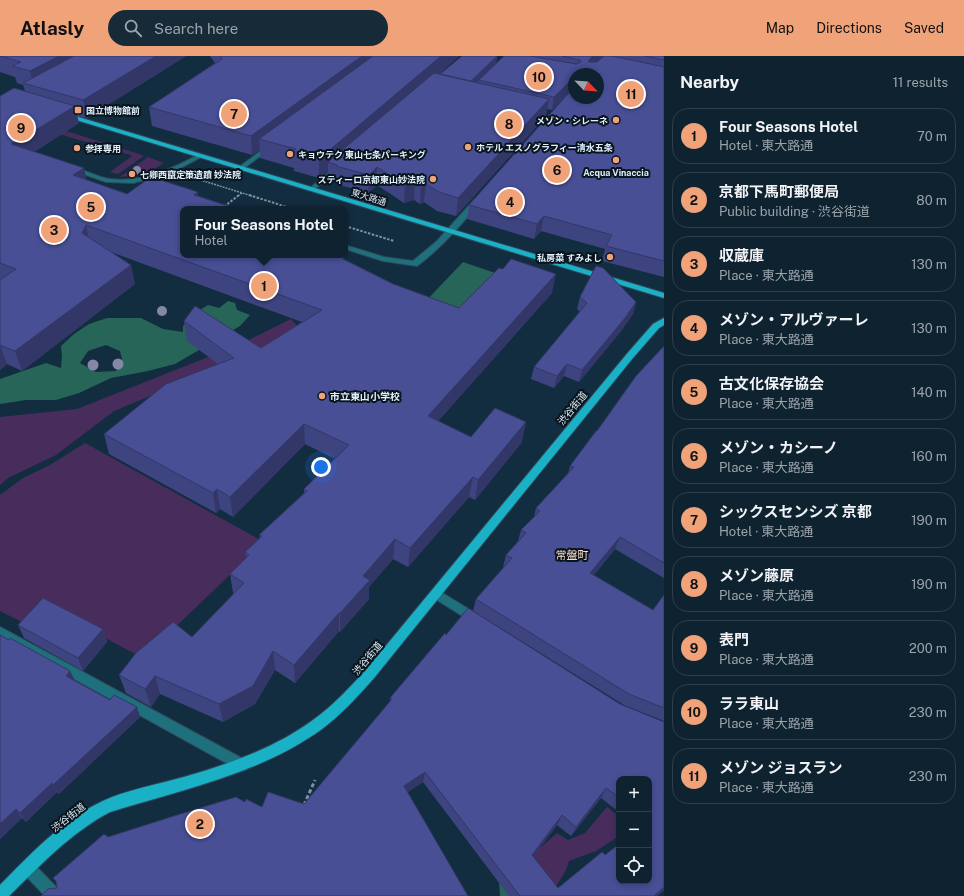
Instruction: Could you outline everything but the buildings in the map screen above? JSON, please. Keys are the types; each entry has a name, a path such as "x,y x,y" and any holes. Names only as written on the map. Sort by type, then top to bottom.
{"main road":[{"name":"東大路通","path":"55,112 664,296"},
{"name":"渋谷街道","path":"1,893 70,829 94,812 107,806 242,765 280,748 310,730 333,711 370,674 629,357 656,326 664,321"}],"street":[{"path":"241,168 276,142"},
{"path":"62,166 106,180 120,181 153,176 176,168 200,156"},
{"path":"312,190 344,161"},
{"path":"166,181 176,168"},
{"path":"348,248 383,259 414,264 425,256 450,231 479,198"},
{"path":"436,594 488,627"},
{"path":"0,632 242,765"},
{"path":"28,868 55,896"}],"path":[{"path":"193,178 283,206"},
{"path":"225,206 242,193"},
{"path":"348,227 394,241"},
{"path":"302,808 315,780"}],"shaded area":[{"path":"50,126 144,156 118,174 110,172 132,156 45,130"},
{"path":"148,157 164,163 146,174 120,177"},
{"path":"463,262 501,275 462,320 422,305"},
{"path":"228,301 235,303 237,310 250,315 240,326 175,364 111,378 79,393 56,400 26,400 0,404 0,379 46,363 61,368 61,346 74,334 89,324 107,318 141,318 163,329 183,332 183,326 200,310 208,305 219,308","holes":["106,345 120,351 122,359 116,371 96,372 80,363 88,351"]},
{"path":"291,319 300,329 172,395 150,396 114,411 56,455 8,478 0,485 0,417 77,409 236,346"},
{"path":"85,443 264,542 143,658 50,609 32,627 0,611 0,495 23,478 50,465"},
{"path":"607,807 616,814 616,838 596,851 569,861 566,870 554,890 518,863 541,847 557,833 568,840 585,833"}],"waterway":[{"path":"505,881 507,896"}],"place":[{"name":"ララ東山","path":"539,77"},
{"name":"メゾン ジョスラン","path":"631,94"},
{"name":"国立博物館前","path":"78,110"},
{"name":"シックスセンシズ 京都","path":"234,114"},
{"name":"メゾン・シレーネ","path":"616,120"},
{"name":"メゾン藤原","path":"509,124"},
{"name":"表門","path":"21,128"},
{"name":"ホテル エスノグラフィー清水五条","path":"468,147"},
{"name":"参拝専用","path":"77,148"},
{"name":"キョウテク 東山七条パーキング","path":"290,154"},
{"name":"Acqua Vinaccia","path":"616,160"},
{"name":"メゾン・カシーノ","path":"557,170"},
{"name":"七卿西竄定策遺蹟 妙法院","path":"132,174"},
{"name":"スティーロ京都東山妙法院","path":"433,179"},
{"name":"メゾン・アルヴァーレ","path":"510,202"},
{"name":"古文化保存協会","path":"91,207"},
{"name":"収蔵庫","path":"54,230"},
{"name":"私房菜 すみよし","path":"610,257"},
{"name":"Four Seasons Hotel","path":"264,286"},
{"name":"市立東山小学校","path":"322,396"},
{"name":"京都下馬町郵便局","path":"200,824"}],"district":[{"name":"常盤町","path":"572,555"}]}
